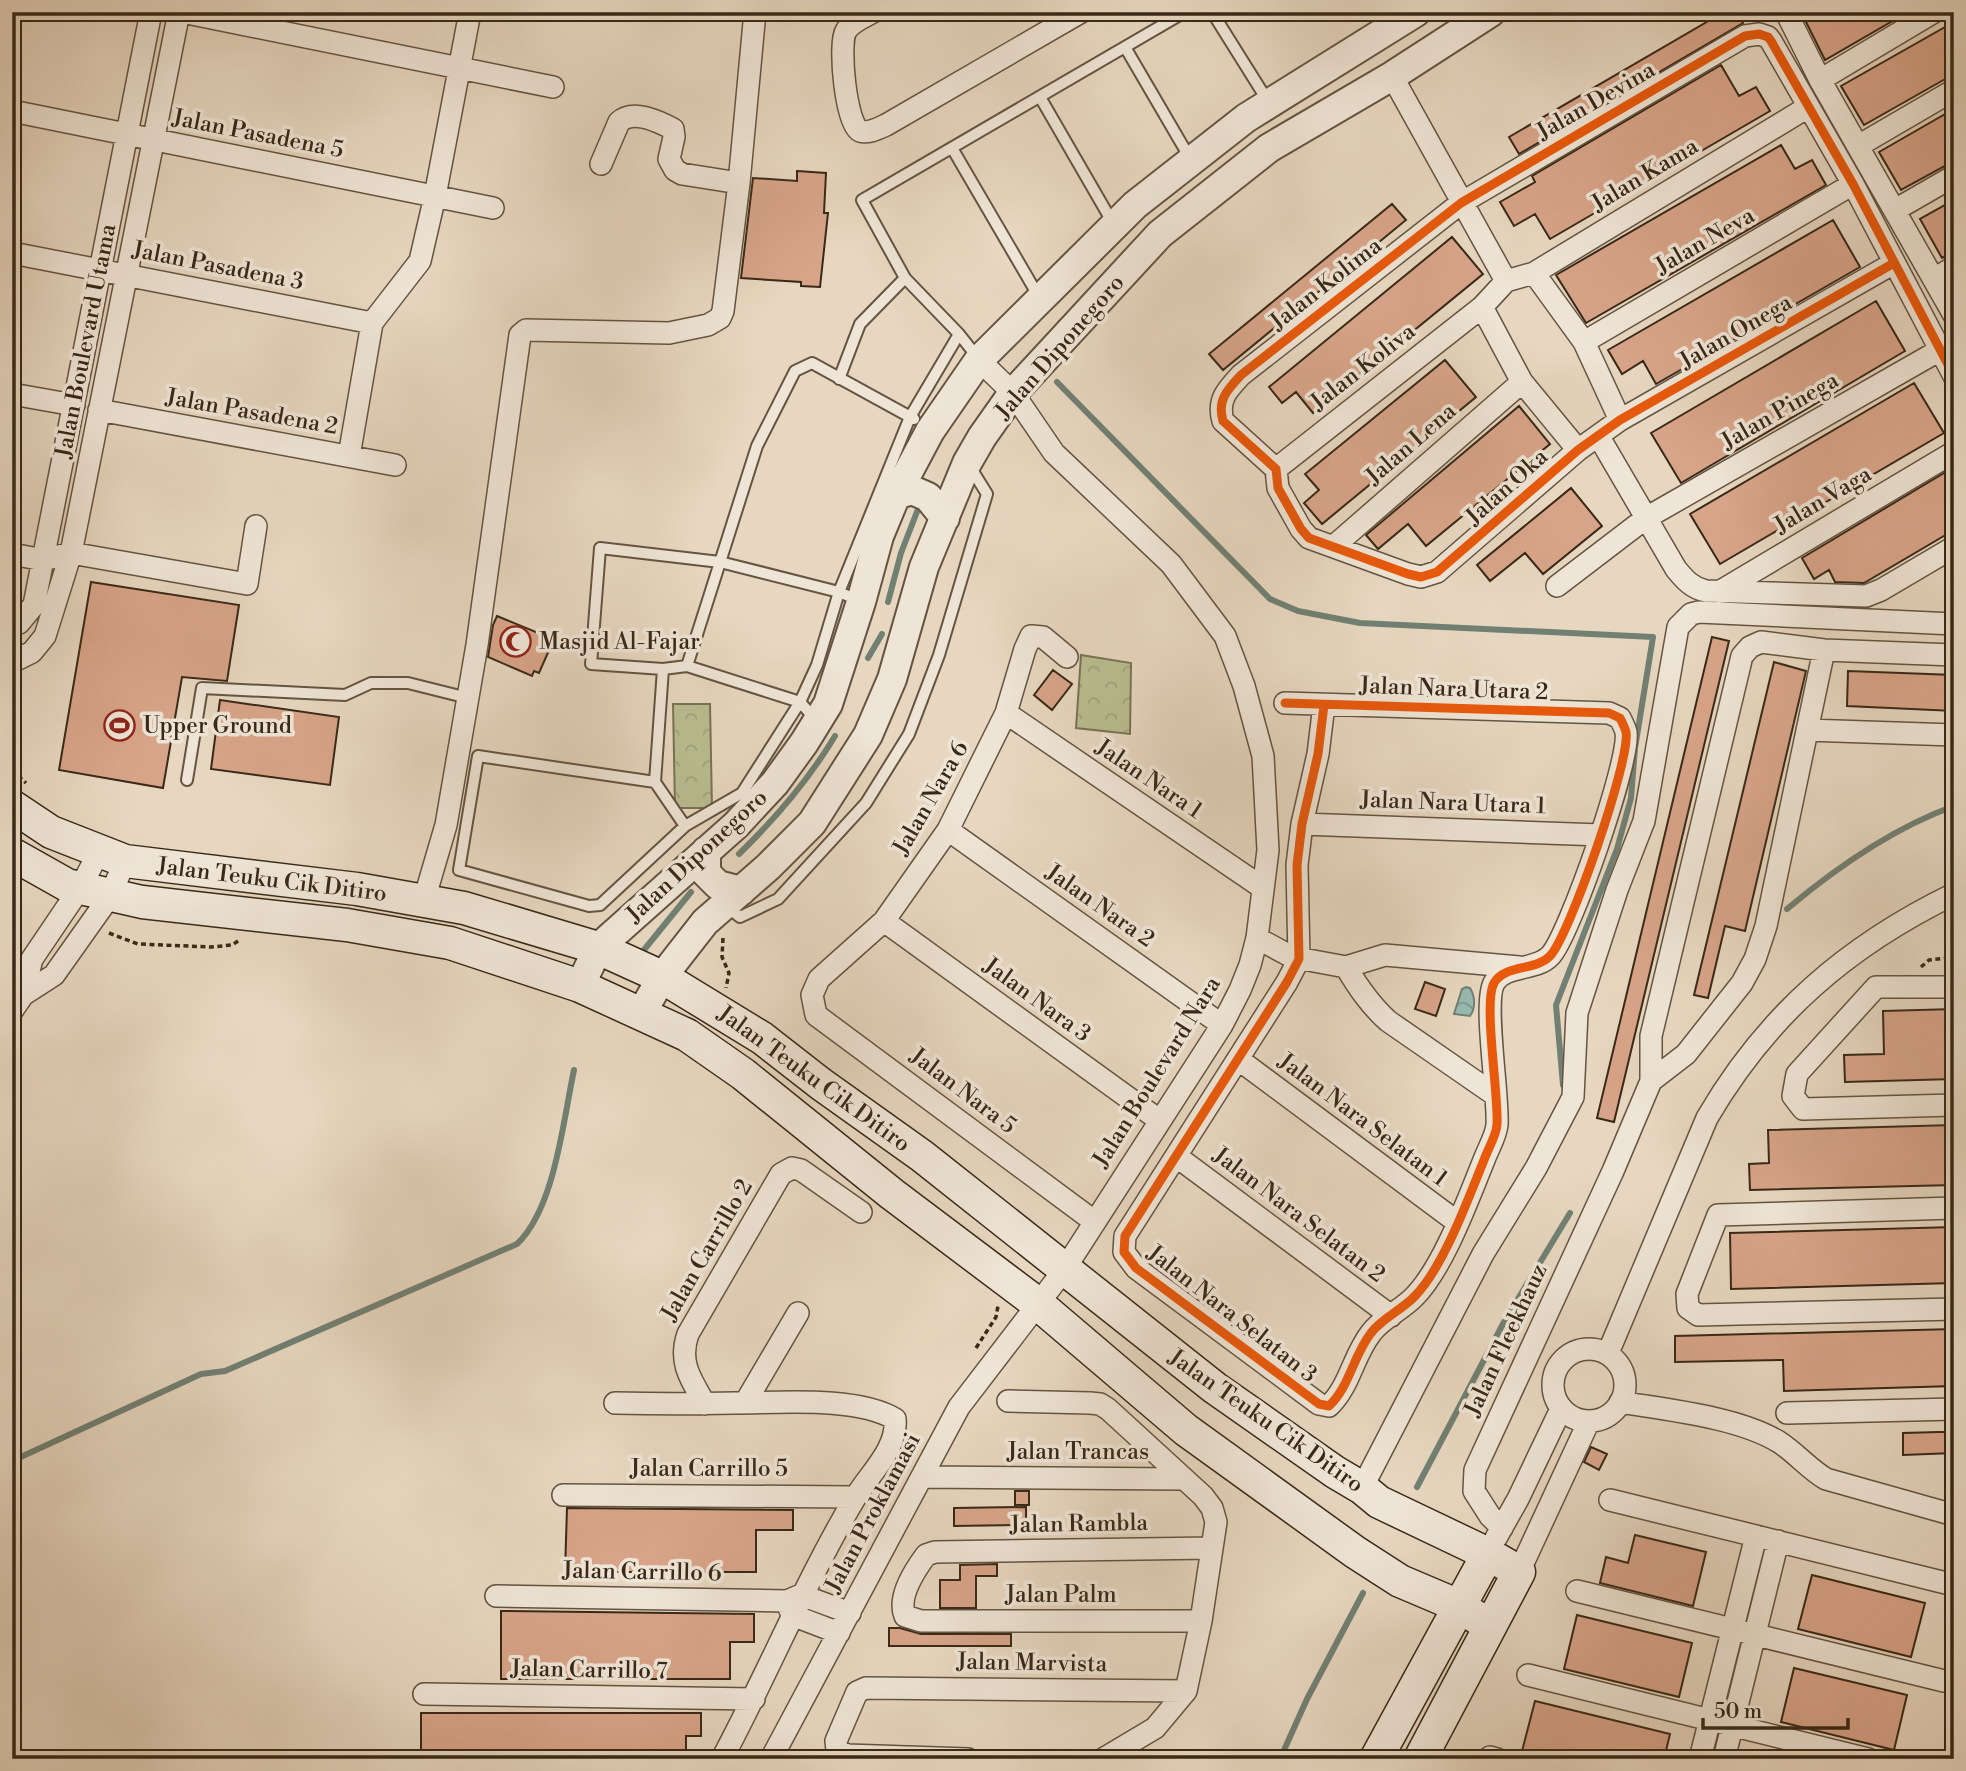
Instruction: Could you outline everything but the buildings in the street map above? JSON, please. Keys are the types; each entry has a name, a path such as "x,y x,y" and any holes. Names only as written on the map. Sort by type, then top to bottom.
{"main road":[{"name":"Jalan Teuku Cik Ditiro","path":"12,806 51,832 112,857 424,900 516,922 598,948 663,977 762,1038 922,1156 1214,1388 1379,1502 1495,1541 1519,1572"},
{"name":"Jalan Teuku Cik Ditiro","path":"12,854 67,885 142,902 347,925 450,943 580,986 687,1035 743,1074 892,1194 1038,1304 1186,1430 1400,1581 1459,1606 1490,1626"},
{"path":"1308,1518 1335,1472"},
{"path":"1376,1759 1495,1541"},
{"path":"1420,1759 1519,1572"}],"street":[{"name":"Jalan Boulevard Utama","path":"12,626 19,623 34,605 152,12"},
{"name":"Jalan Boulevard Utama","path":"12,662 32,652 45,636 71,553 180,12"},
{"path":"180,12 553,88"},
{"path":"349,457 372,323 419,261 435,196 470,12"},
{"path":"424,900 446,825 468,698 520,335 526,330 669,333 717,321 723,311 739,183 755,12"},
{"path":"864,17 848,27 842,39 852,122 856,130 868,132 886,125 1081,12"},
{"name":"Jalan Diponegoro","path":"580,986 598,948 736,825 775,783 808,712 828,704 850,597 896,495 920,424 979,360 1135,205 1258,110 1416,12"},
{"name":"Jalan Diponegoro","path":"640,1014 663,977 705,922 768,867 812,823 868,735 891,679 924,567 967,463 1013,393 1160,234 1269,148 1392,76 1491,12"},
{"path":"1786,12 1820,80 1954,315"},
{"path":"1820,80 1934,12"},
{"name":"Jalan Devina","path":"1461,203 1752,34 1768,37 1808,107"},
{"path":"1392,76 1506,281"},
{"path":"1858,146 1954,90"},
{"path":"1808,107 1853,184 1954,376"},
{"name":"Jalan Kama","path":"1506,281 1534,273 1808,107"},
{"path":"1258,110 1269,148"},
{"name":"Jalan Pasadena 5","path":"12,111 493,208"},
{"path":"601,164 619,122 636,115 673,130 669,159 675,170 682,174 739,183"},
{"path":"1895,210 1954,176"},
{"name":"Jalan Neva","path":"1584,342 1853,184"},
{"name":"Jalan Kolima","path":"1276,469 1223,421 1221,401 1241,375 1461,203"},
{"name":"Jalan Pasadena 3","path":"12,253 372,323"},
{"name":"Jalan Onega","path":"1599,437 1620,420 1894,263"},
{"path":"1934,279 1954,267"},
{"path":"1534,273 1584,342 1620,420"},
{"name":"Jalan Koliva","path":"1276,469 1482,307 1506,281"},
{"path":"1482,307 1522,382 1578,450"},
{"name":"Jalan Pinega","path":"1557,586 1646,518 1940,350"},
{"name":"Jalan Boulevard Nara","path":"979,360 1013,393 1054,453 1171,564 1225,636 1244,686 1263,756 1268,850 1250,965 1222,1025 1064,1270"},
{"name":"Jalan Lena","path":"1334,546 1522,382"},
{"path":"12,394 74,405"},
{"name":"Jalan Pasadena 2","path":"99,410 395,465"},
{"path":"1599,437 1646,518 1686,581 1695,589 1866,596 1954,547"},
{"name":"Jalan Oka","path":"1334,546 1421,577 1442,568 1578,450 1599,437"},
{"name":"Jalan Vaga","path":"1719,592 1954,453"},
{"path":"1276,469 1278,488 1300,529 1309,538 1334,546"},
{"path":"896,495 912,490 928,497 945,518"},
{"path":"12,554 43,561 71,553 247,584 256,526"},
{"path":"1362,1488 1483,1254 1536,1168 1573,1097 1577,1013 1617,890 1644,821 1678,627 1691,614 1699,612 1954,624"},
{"name":"Jalan Nara 6","path":"812,995 819,979 884,921 948,830 1006,713 1031,636 1043,637 1067,657"},
{"path":"1651,1081 1651,1036 1742,656 1750,647 1760,642 1824,650 1954,655"},
{"path":"1651,1081 1686,1054 1736,991 1755,960 1766,926 1824,650"},
{"name":"Jalan Nara Utara 2","path":"1285,703 1609,713 1620,718 1626,733 1618,779 1601,835"},
{"path":"1176,1156 1287,982 1296,958 1297,865 1318,754 1324,705"},
{"name":"Jalan Nara 1","path":"1006,713 1263,888"},
{"path":"1807,730 1954,735"},
{"name":"Jalan Nara Utara 1","path":"1303,824 1601,835"},
{"name":"Jalan Nara 2","path":"948,830 1222,1025"},
{"path":"1391,1316 1415,1297 1436,1268 1497,1127 1493,986 1500,976 1540,963 1555,950 1601,835"},
{"path":"706,851 706,873 732,898"},
{"path":"18,1003 32,958 95,892 112,857"},
{"path":"18,1003 54,975 92,921 95,892 112,857"},
{"path":"1608,1353 1707,1118 1754,1047 1792,1004 1829,972 1902,920 1954,894"},
{"name":"Jalan Nara 3","path":"884,921 1159,1120"},
{"path":"1256,938 1296,958 1346,967 1385,955 1521,967"},
{"path":"1250,965 1296,958"},
{"path":"1346,967 1361,992 1381,1014 1495,1095"},
{"path":"1954,986 1876,987 1797,1074 1793,1096 1803,1109 1954,1105"},
{"name":"Jalan Nara 5","path":"812,995 816,1015 1095,1222"},
{"name":"Jalan Nara Selatan 1","path":"1238,1059 1457,1222"},
{"name":"Jalan Fleekhauz","path":"1495,1541 1490,1516 1474,1491 1475,1470 1613,1171 1651,1081"},
{"name":"Jalan Nara Selatan 3","path":"1176,1156 1125,1236 1124,1252 1136,1268 1319,1404 1329,1406 1340,1396 1358,1353 1372,1331 1391,1316"},
{"name":"Jalan Nara Selatan 2","path":"1176,1156 1391,1316"},
{"name":"Jalan Carrillo 2","path":"705,1404 686,1372 683,1361 684,1345 781,1174 792,1168 801,1170 862,1212"},
{"path":"1954,1208 1718,1214 1686,1294 1688,1308 1698,1315 1954,1309"},
{"name":"Jalan Proklamasi","path":"771,1759 959,1407 1064,1270"},
{"path":"744,1403 797,1313"},
{"path":"1586,1349 1608,1353 1622,1372 1622,1397 1604,1418 1589,1421 1573,1418 1561,1409 1552,1388 1553,1376 1558,1366 1575,1351 1586,1349"},
{"path":"1622,1397 1659,1409 1747,1427 1781,1443 1812,1471 1826,1479 1954,1515"},
{"path":"1009,1401 1100,1404 1203,1496 1212,1508 1216,1522 1201,1621 1186,1691 1155,1728 1103,1759"},
{"path":"615,1403 826,1403 885,1413 895,1419 894,1439 855,1497 793,1604 754,1699 722,1759"},
{"path":"1495,1541 1561,1409"},
{"path":"1787,1413 1954,1409"},
{"path":"1519,1572 1589,1421"},
{"name":"Jalan Trancas","path":"922,1477 1182,1479"},
{"name":"Jalan Carrillo 5","path":"563,1495 855,1497"},
{"path":"1518,1499 1547,1512"},
{"path":"1610,1500 1954,1585"},
{"path":"1700,1759 1756,1536"},
{"path":"1724,1759 1778,1541"},
{"name":"Jalan Rambla","path":"921,1621 905,1616 902,1607 903,1598 926,1555 1212,1548"},
{"path":"1577,1591 1944,1681"},
{"name":"Jalan Carrillo 6","path":"496,1596 793,1604"},
{"path":"793,1604 849,1613"},
{"path":"793,1604 839,1633"},
{"name":"Jalan Palm","path":"921,1621 1201,1621"},
{"path":"1528,1675 1868,1759"},
{"name":"Jalan Marvista","path":"968,1759 847,1755 837,1750 836,1741 857,1692 866,1688 1186,1691"},
{"name":"Jalan Carrillo 7","path":"424,1694 754,1699"}],"lane":[{"path":"979,360 959,334 905,278 862,201 1185,12"},
{"path":"1212,12 1258,110"},
{"path":"1125,47 1192,161"},
{"path":"1040,97 1115,226"},
{"path":"952,148 1041,300"},
{"path":"839,379 860,324 905,278"},
{"path":"655,782 478,756 459,870 589,906 600,905 685,827 742,793 808,712 715,673 687,666 663,669 591,664 600,548 720,562 850,597 959,334"},
{"path":"687,666 757,446 795,371 812,363 920,424"},
{"path":"732,898 740,917 778,899 866,803 909,734 939,655 986,494 967,463"},
{"path":"663,669 655,782 685,827"},
{"path":"187,780 202,688 345,695 371,683 408,683 468,698"}],"path":[{"path":"92,921 103,930 138,944 211,947 233,945 243,938"},
{"path":"975,1351 996,1317 998,1297"}],"green space":[{"path":"1081,655 1131,663 1130,734 1076,728"},
{"path":"673,704 710,704 712,808 675,808"}],"water":[{"path":"1470,988 1473,995 1472,1013 1470,1016 1454,1014 1462,989"}],"waterway":[{"path":"1057,382 1270,599 1298,611 1360,623 1653,637 1635,748 1631,798 1617,849 1556,1005 1563,1085"},
{"path":"888,602 901,553 920,504"},
{"path":"868,658 882,634"},
{"path":"739,854 791,798 835,736"},
{"path":"1787,909 1866,850 1909,825 1954,806"},
{"path":"639,956 691,892"},
{"path":"12,1461 201,1374 225,1371 517,1244 530,1228 549,1187 574,1070"},
{"path":"1417,1487 1504,1322 1570,1213"},
{"path":"1280,1759 1307,1699 1363,1593"}],"cycle path":[{"path":"1894,263 1620,420 1578,450 1437,572 1421,577 1309,538 1278,488 1276,469 1223,421 1221,414 1222,401 1241,375 1461,203 1745,36 1759,34 1771,41 1853,184 1954,376"},
{"path":"1285,703 1609,713 1620,718 1626,732 1625,749 1609,810 1584,884 1559,942 1544,961 1505,973 1494,983 1490,1010 1497,1125 1494,1138 1454,1231 1426,1283 1410,1301 1371,1333 1342,1389 1329,1406 1319,1404 1136,1268 1124,1252 1125,1236 1299,959 1297,865 1302,824 1318,754 1324,705"}],"place":[{"name":"Masjid Al-Fajar","path":"516,642"},
{"name":"Upper Ground","path":"120,726"}]}
